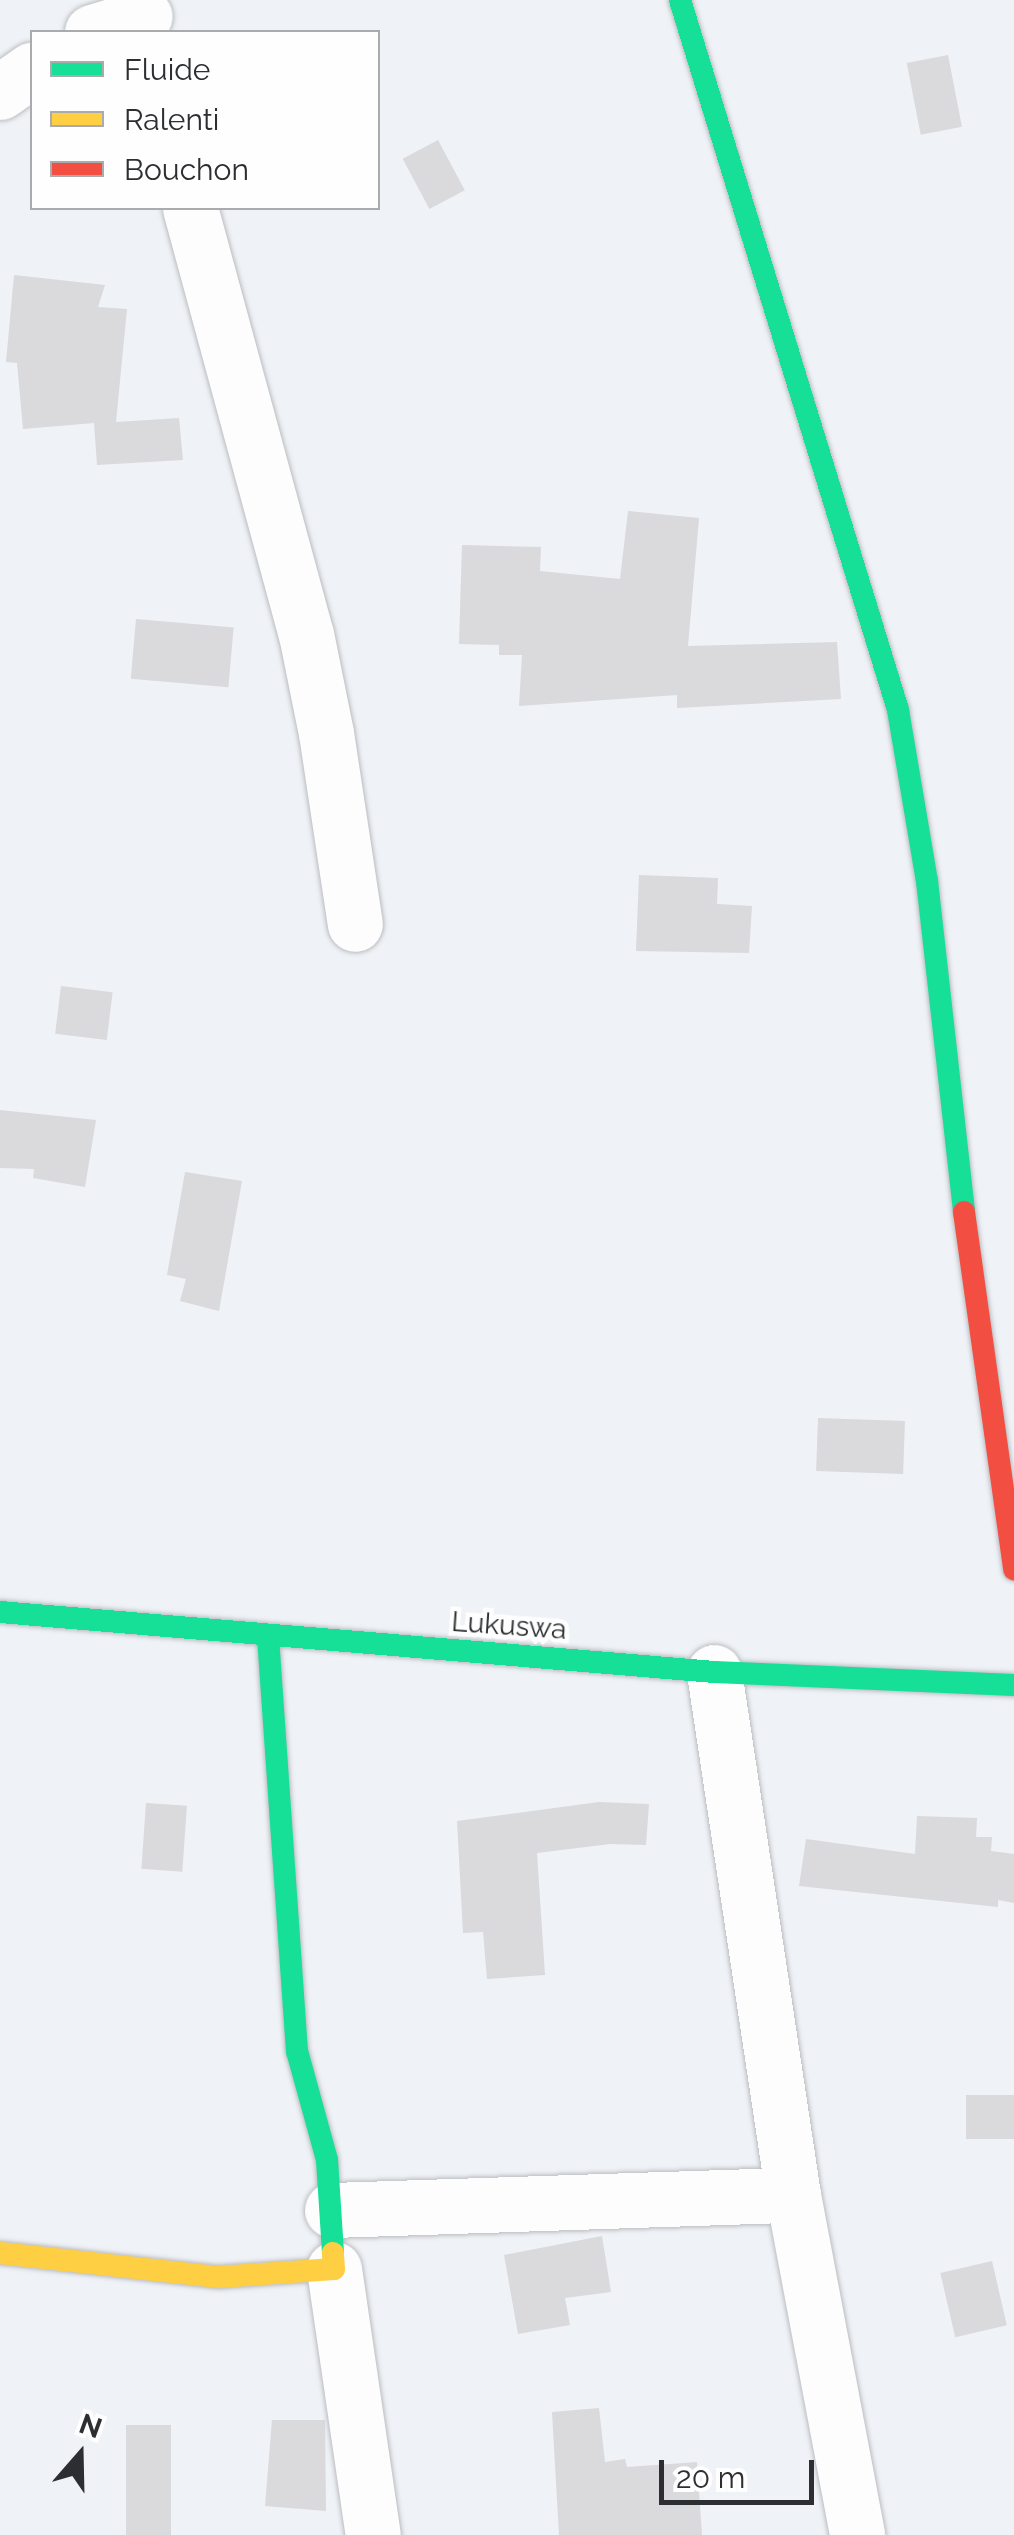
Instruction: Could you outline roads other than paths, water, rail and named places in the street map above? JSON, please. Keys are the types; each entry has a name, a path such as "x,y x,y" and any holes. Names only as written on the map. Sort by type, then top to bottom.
{"street":[{"path":"680,0 804,410 880,638 898,710 999,1343 1014,1570"},
{"path":"99,30 145,16"},
{"path":"0,92 30,71"},
{"path":"191,210 306,634 326,733 355,924"},
{"name":"Lukuswa","path":"0,1612 714,1672 1014,1685"},
{"path":"268,1637 297,2052 327,2160 334,2270 374,2535"},
{"path":"714,1672 793,2195 857,2535"},
{"path":"332,2210 793,2195"},
{"path":"0,2253 220,2277 334,2270"}]}
